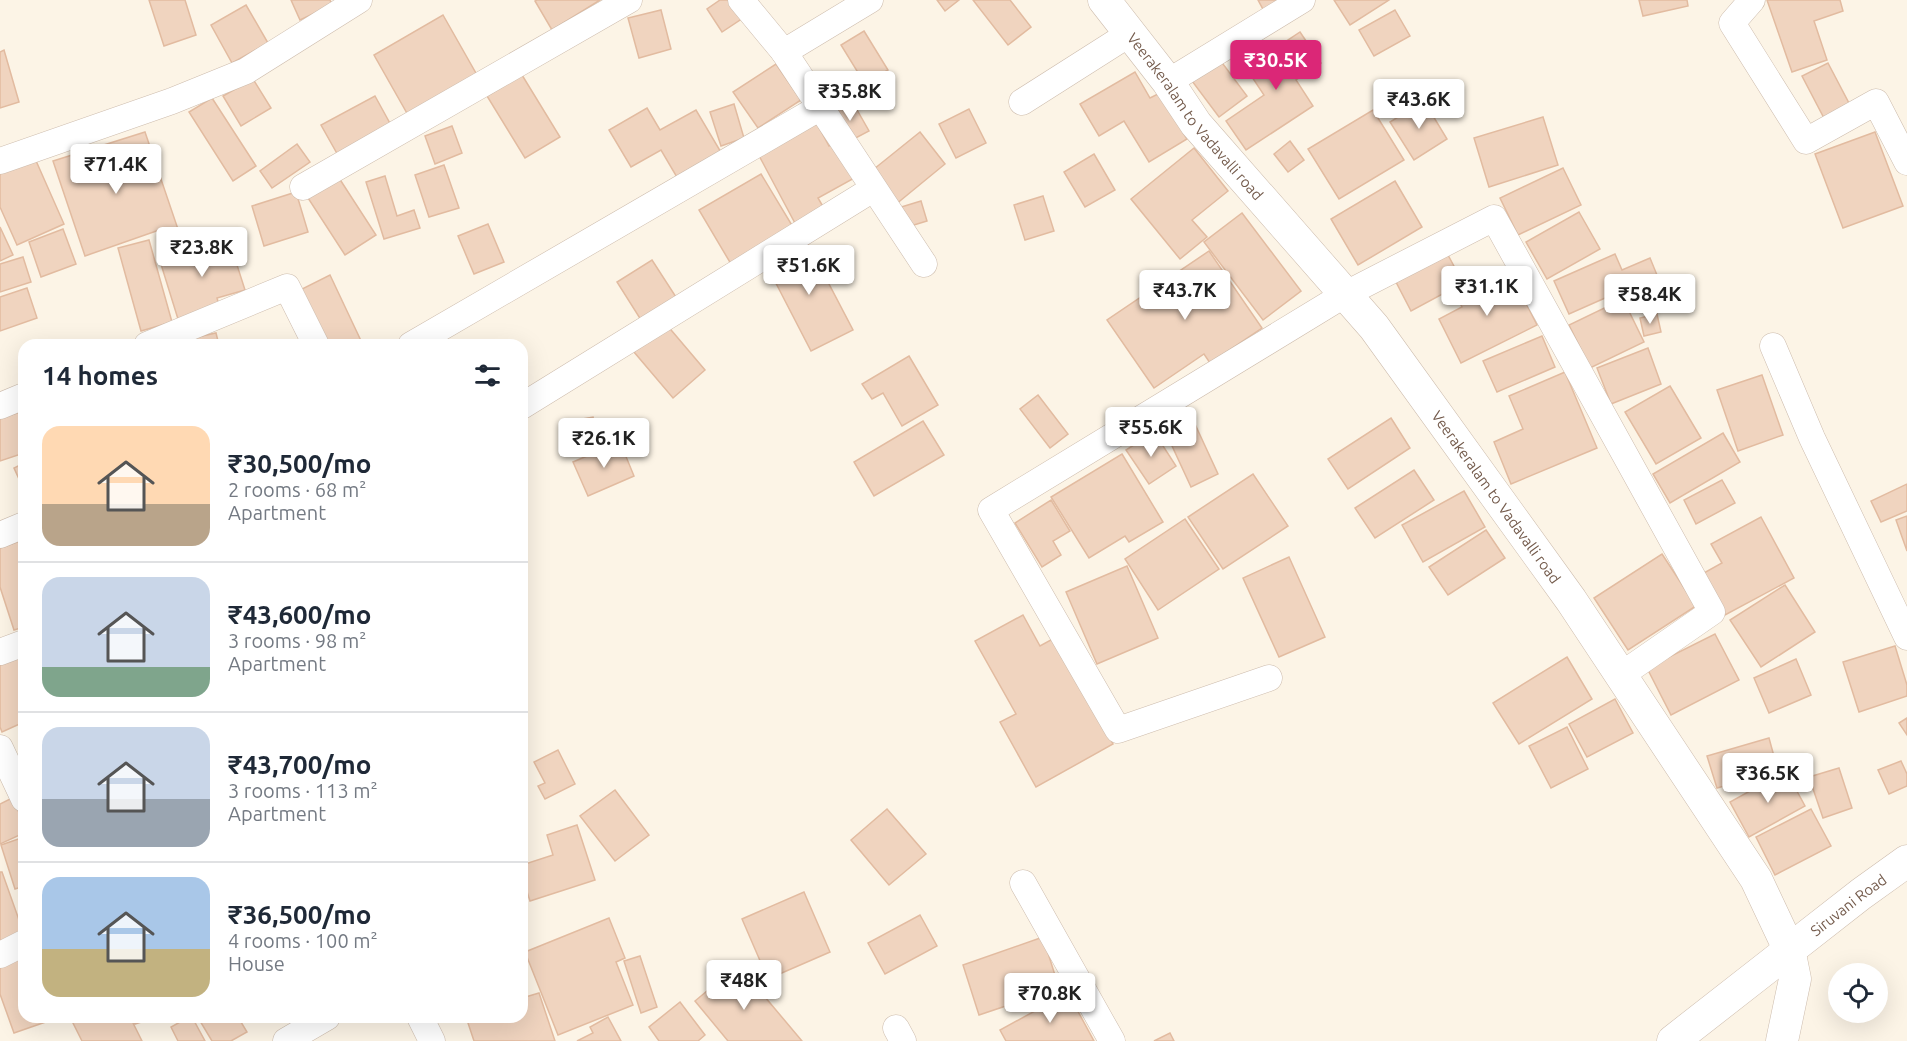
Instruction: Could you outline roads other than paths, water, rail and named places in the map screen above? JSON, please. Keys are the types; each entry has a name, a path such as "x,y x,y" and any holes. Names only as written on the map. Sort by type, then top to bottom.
{"street":[{"path":"0,161 172,101 246,71 359,0"},
{"path":"303,187 629,0"},
{"path":"741,0 784,52 924,264"},
{"path":"784,52 870,0"},
{"name":"Veerakeralam to Vadavalli road","path":"1104,0 1168,82 1196,124 1374,327 1493,489 1621,675 1756,879 1789,949 1795,979 1782,1041"},
{"path":"1168,82 1302,0"},
{"path":"1752,0 1732,23 1806,141 1876,102 1907,162"},
{"path":"1022,102 1129,34"},
{"path":"421,339 819,108"},
{"path":"528,402 873,189"},
{"path":"1269,678 1118,730 991,510 1344,295 1494,218 1712,612 1621,675"},
{"path":"161,339 287,287 313,339"},
{"path":"1773,346 1812,438 1907,637"},
{"path":"0,406 18,398"},
{"path":"0,535 18,528"},
{"path":"0,652 18,645"},
{"path":"0,748 18,786"},
{"name":"Siruvani Road","path":"1673,1041 1789,949 1907,861"},
{"path":"1023,883 1112,1041"},
{"path":"0,955 18,946"},
{"path":"286,1041 317,1023"},
{"path":"423,1023 432,1041"}]}
